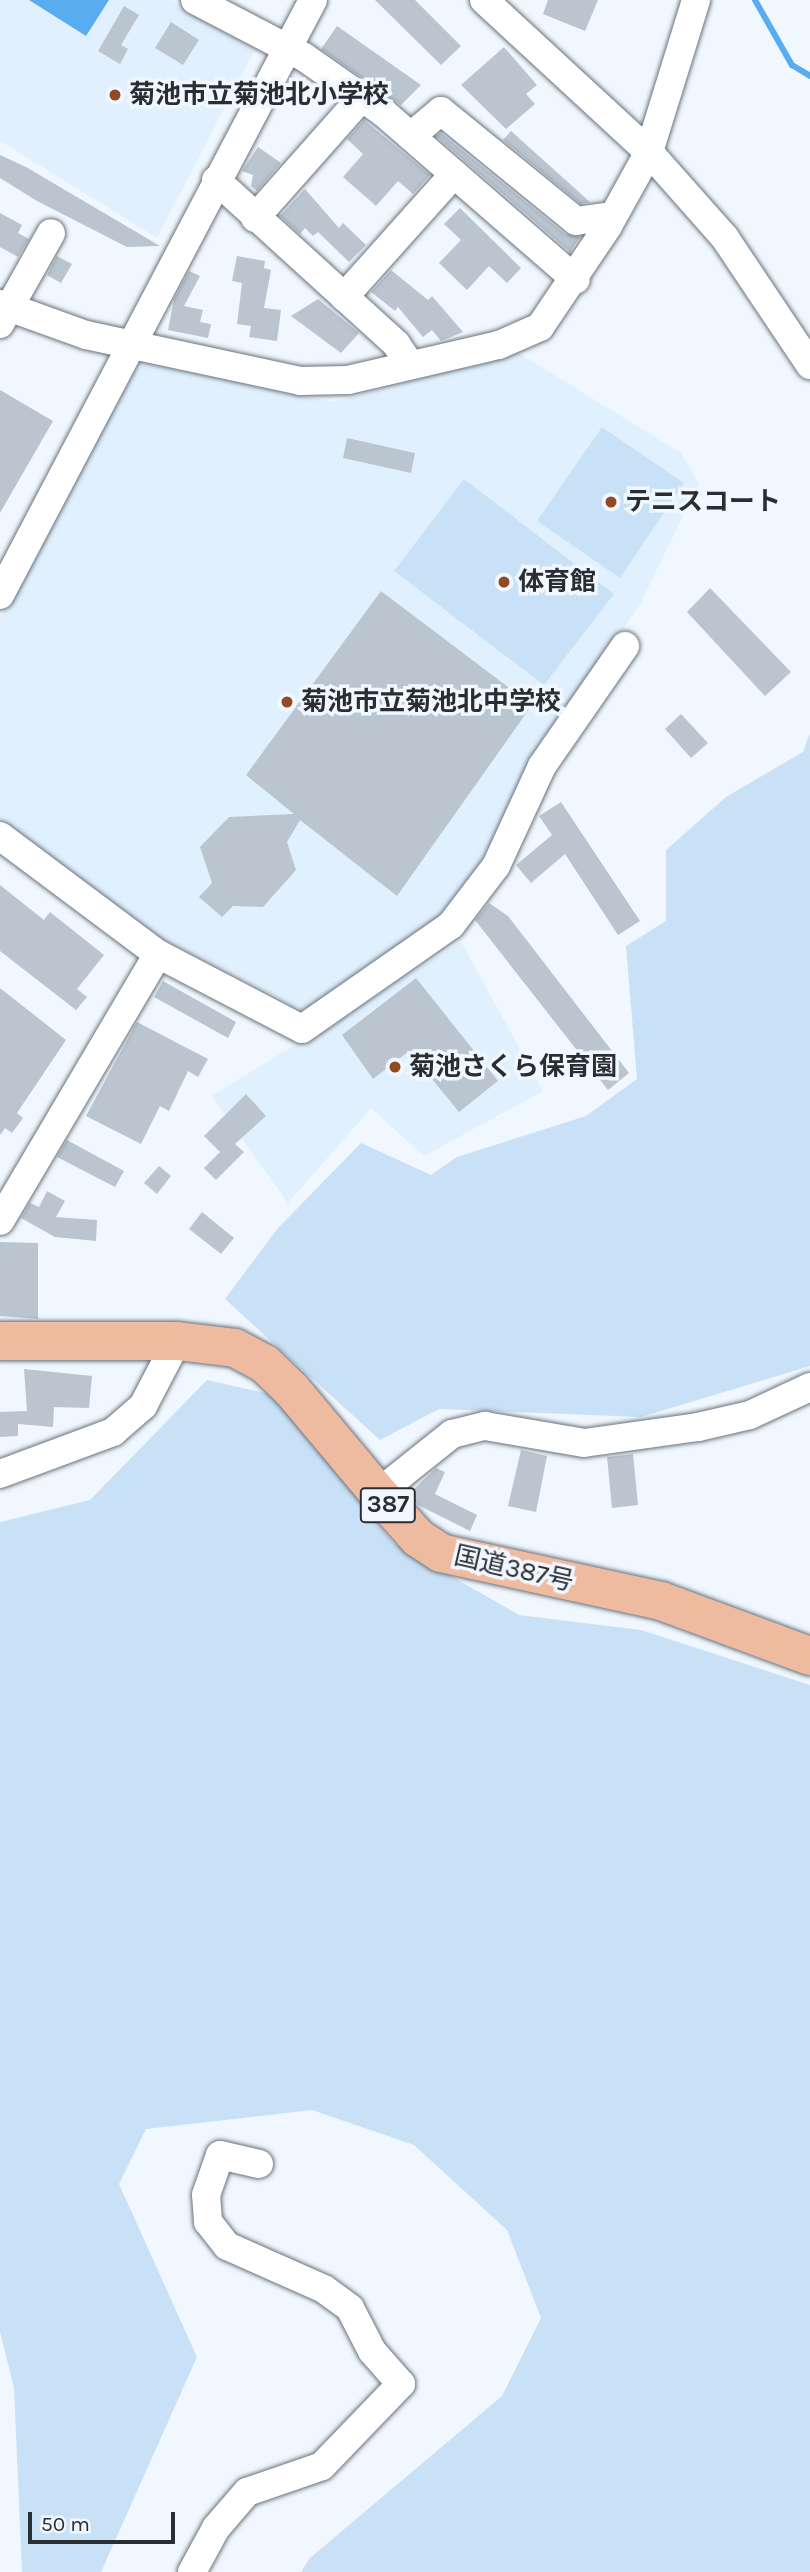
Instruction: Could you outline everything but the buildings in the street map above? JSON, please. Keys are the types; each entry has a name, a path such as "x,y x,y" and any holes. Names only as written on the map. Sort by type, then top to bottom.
{"highway":[{"name":"国道387号","path":"0,1341 177,1341 235,1348 265,1364 418,1538 441,1553 661,1601 810,1656"}],"street":[{"path":"195,0 287,49 362,97 411,136 576,280"},
{"path":"1,592 313,0"},
{"path":"484,0 649,152 725,238 810,365"},
{"path":"51,233 3,312 86,335 134,343 210,365 300,380 348,380 499,345 540,327 576,280 613,216 649,152 696,0"},
{"path":"255,218 362,97"},
{"path":"411,136 441,111 576,221 613,216"},
{"path":"344,297 454,174"},
{"path":"216,180 396,344 410,364"},
{"path":"0,835 158,954 302,1029 451,926 496,866 542,766 625,646"},
{"path":"0,1221 158,954"},
{"path":"0,1474 113,1432 143,1406 177,1341"},
{"path":"378,1493 452,1434 485,1426 584,1443 685,1429 750,1415 810,1387"},
{"path":"192,2572 216,2528 247,2492 322,2466 401,2384 372,2351 350,2308 324,2290 227,2246 208,2222 206,2195 220,2155 260,2164"}],"shaded area":[{"name":"菊池市立菊池北小学校","path":"0,0 170,0 255,49 157,238 0,141"},
{"name":"菊池市立菊池北中学校","path":"517,352 681,453 699,483 640,604 519,785 492,851 445,914 317,1008 301,1009 155,935 0,820 0,618 131,373 148,362 333,402"},
{"name":"テニスコート","path":"602,427 684,483 620,578 537,521"},
{"name":"体育館","path":"464,479 614,594 544,685 394,571"},
{"path":"810,733 810,1366 641,1417 439,1409 380,1440 225,1299 278,1228 361,1143 431,1175 457,1157 586,1116 637,1079 626,946 666,921 666,850 726,797 803,752"},
{"name":"菊池さくら保育園","path":"461,942 543,1091 424,1156 371,1108 288,1203 212,1096"},
{"path":"207,1380 274,1395 393,1543 519,1615 641,1630 810,1685 810,2572 301,2572 310,2558 502,2396 541,2318 507,2230 414,2145 312,2110 146,2129 119,2184 197,2357 101,2572 22,2572 14,2388 0,2332 0,1522 90,1500"}],"water":[{"path":"29,0 109,0 86,36"}],"waterway":[{"path":"755,0 792,65 810,76"}],"place":[{"name":"菊池市立菊池北小学校","path":"115,95"},
{"name":"テニスコート","path":"611,502"},
{"name":"体育館","path":"504,582"},
{"name":"菊池市立菊池北中学校","path":"287,702"},
{"name":"菊池さくら保育園","path":"395,1067"}]}
